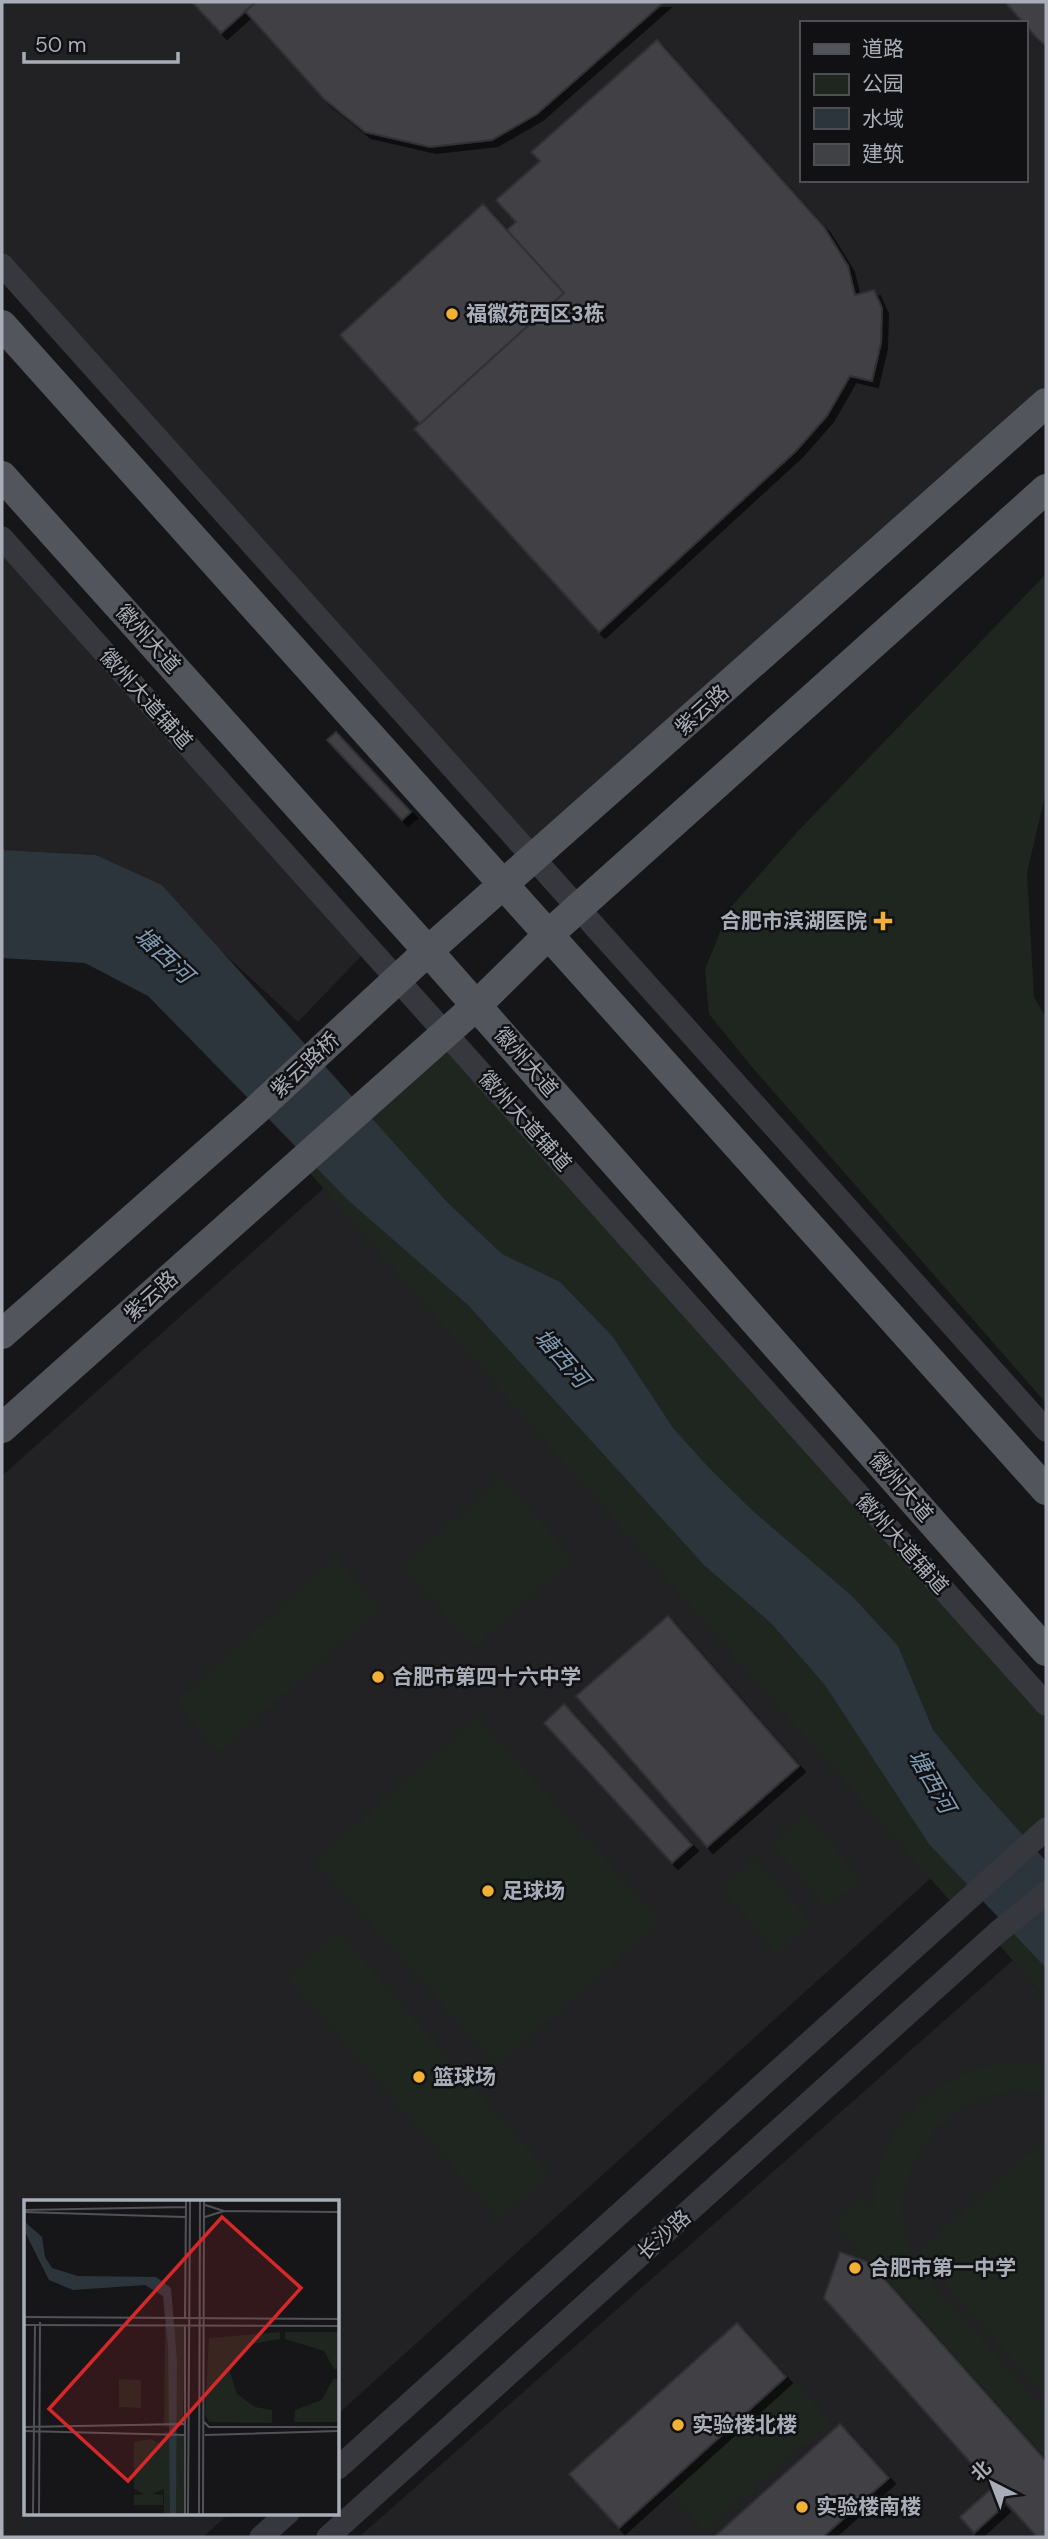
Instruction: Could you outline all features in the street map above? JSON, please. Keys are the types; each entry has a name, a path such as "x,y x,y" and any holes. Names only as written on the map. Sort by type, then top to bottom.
{"main road":[{"path":"2,325 1046,1490"},
{"name":"紫云路","path":"356,1017 1046,403"},
{"name":"徽州大道","path":"2,476 428,951 1046,1651"},
{"path":"445,1032 476,1006 548,935 1046,489"},
{"name":"紫云路桥","path":"2,1334 254,1112 356,1017"},
{"name":"紫云路","path":"2,1428 445,1032"}],"street":[{"path":"2,265 1046,1430"},
{"name":"徽州大道辅道","path":"2,538 1046,1704"},
{"path":"340,2466 1044,1831"},
{"name":"长沙路","path":"328,2537 998,1932 1046,1893"},
{"path":"261,2537 287,2514"}],"shaded area":[{"path":"2,2 1046,2 1046,403 535,859 2,265"},
{"path":"2,538 369,948 298,1022 219,949 162,885 96,855 2,850"},
{"name":"合肥市第四十六中学","path":"324,1188 931,1878 340,2412 340,2200 24,2200 24,2514 229,2514 203,2537 2,2537 2,1476"},
{"name":"合肥市第一中学","path":"1013,1960 1046,1998 1046,2537 359,2537"}],"green space":[{"name":"合肥市滨湖医院","path":"1046,574 1046,791 1027,873 1034,997 1046,1018 1046,1403 752,1067 709,1014 705,969 730,908 799,830"},
{"path":"445,1032 1046,1704 1046,1829 958,1910 301,1163"},
{"path":"500,1478 574,1559 474,1647 403,1567"},
{"path":"336,1558 381,1609 219,1752 176,1702"},
{"name":"足球场","path":"477,1718 661,1921 497,2066 315,1861"},
{"path":"806,1814 861,1879 827,1908 772,1843"},
{"path":"756,1859 811,1924 776,1953 722,1888"},
{"path":"1046,1893 1046,1998 993,1938"},
{"name":"篮球场","path":"338,1932 550,2175 499,2219 288,1978"},
{"path":"1017,2062 1046,2064 1046,2094 1018,2091 991,2095 966,2105 944,2121 926,2142 913,2166 905,2192 903,2220 910,2249 924,2275 1046,2412 1046,2459 834,2223 860,2198 873,2212 876,2184 884,2156 915,2109 937,2090 961,2075 988,2066"},
{"path":"1046,2138 1046,2396 918,2253"},
{"path":"795,2382 830,2422 705,2532 670,2492"}],"water":[{"name":"塘西河","path":"2,850 96,855 162,885 447,1202 502,1254 560,1282 613,1337 673,1428 710,1469 754,1512 852,1596 898,1646 933,1730 1046,1861 1046,1968 929,1844 825,1685 771,1623 705,1566 468,1305 349,1201 148,996 85,963 2,958"}],"building":[{"path":"192,2 256,2 221,33"},
{"path":"256,2 664,2 537,114 492,140 430,147 365,132 324,99 245,11"},
{"path":"1005,2 1046,2 1046,46 1027,27 1027,21 1022,21"},
{"path":"657,40 824,227 848,266 855,295 874,290 882,308 881,343 872,381 850,376 827,416 796,451 599,632 414,429 564,293 507,230 516,222 496,200 540,161 531,152"},
{"name":"福徽苑西区3栋","path":"483,204 564,293 420,424 340,335"},
{"path":"336,732 411,812 402,820 327,740"},
{"path":"668,1616 799,1766 707,1847 576,1696"},
{"path":"564,1704 692,1845 672,1863 544,1723"},
{"path":"840,2252 870,2263 1046,2461 1046,2537 1037,2537 824,2298"},
{"name":"实验楼北楼","path":"737,2323 786,2377 619,2528 569,2474"},
{"name":"实验楼南楼","path":"840,2424 889,2478 823,2537 714,2537"},
{"path":"990,2490 1004,2506 974,2533 960,2517"}],"place":[{"name":"福徽苑西区3栋","path":"452,314"},
{"name":"合肥市滨湖医院","path":"883,921"},
{"name":"合肥市第四十六中学","path":"378,1677"},
{"name":"足球场","path":"488,1891"},
{"name":"篮球场","path":"419,2077"},
{"name":"合肥市第一中学","path":"855,2268"},
{"name":"实验楼北楼","path":"678,2425"},
{"name":"实验楼南楼","path":"802,2507"}]}
